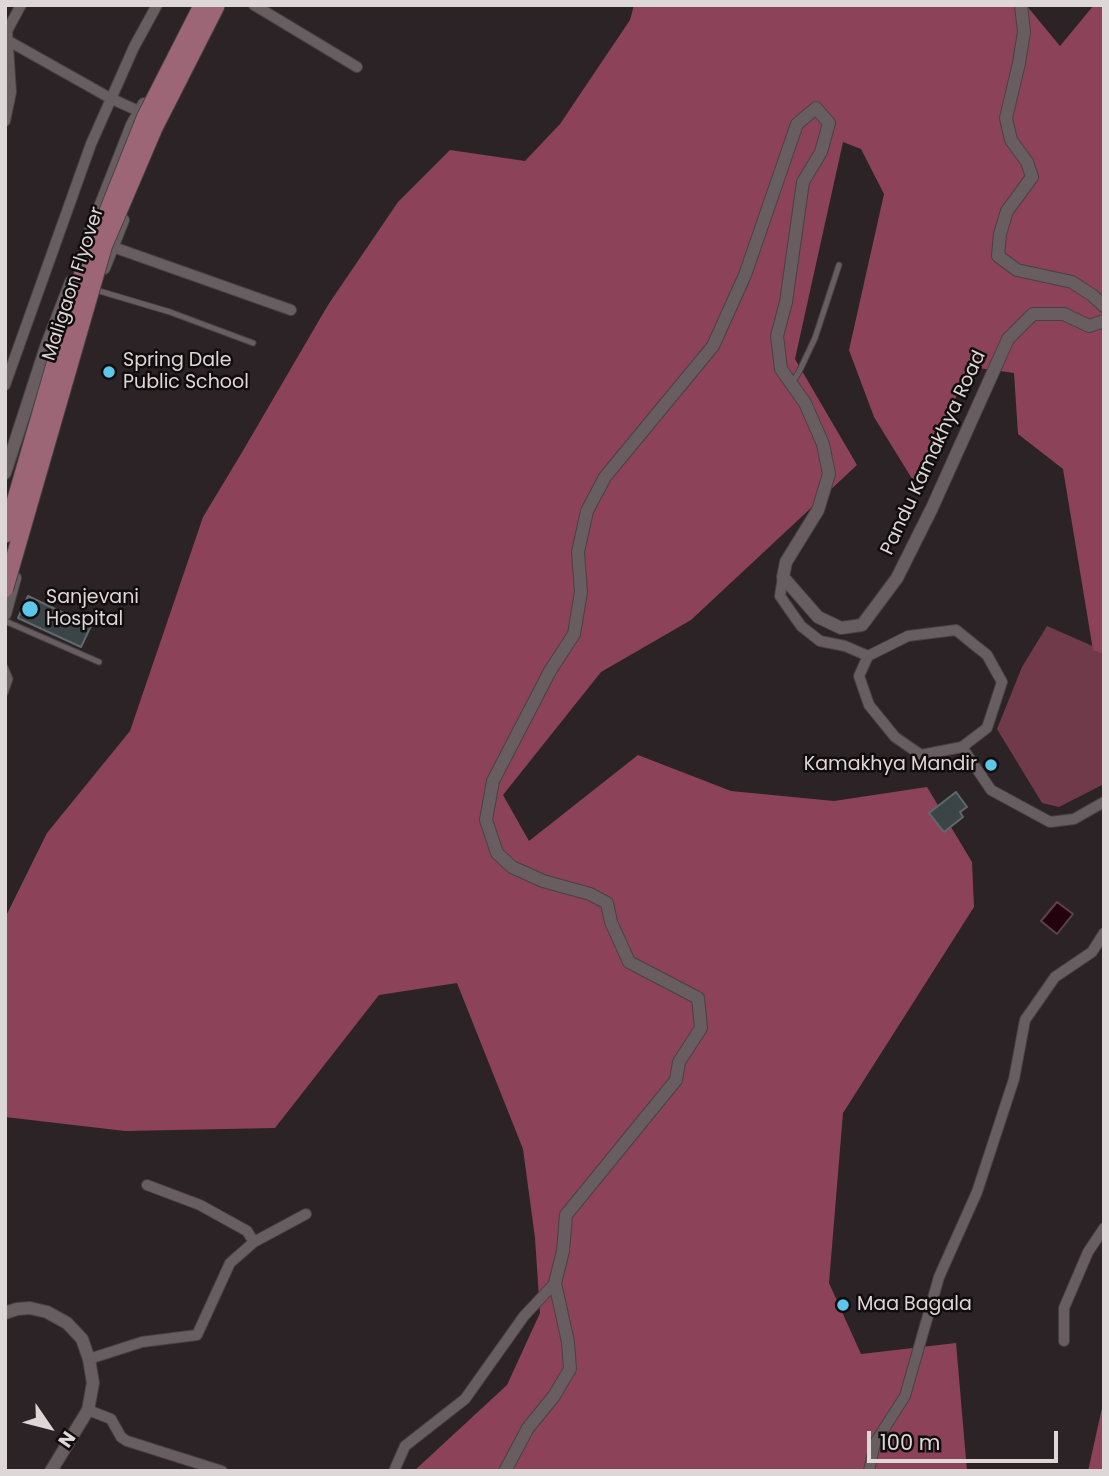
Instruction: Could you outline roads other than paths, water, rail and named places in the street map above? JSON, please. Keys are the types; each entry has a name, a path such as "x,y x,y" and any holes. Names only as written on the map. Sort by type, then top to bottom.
{"main road":[{"name":"Maligaon Flyover","path":"5,535 76,290 145,117 202,5"},
{"name":"Maligaon Flyover","path":"5,589 104,246 154,129 217,5"}],"street":[{"path":"5,121 11,92 6,39 21,5"},
{"path":"5,385 110,98 157,5"},
{"path":"5,473 46,347 139,111 196,5"},
{"path":"5,614 96,290 163,122 225,5"},
{"path":"254,5 357,67"},
{"path":"1021,5 1024,32 1020,63 1006,118 1011,140 1027,162 1032,177 1007,211 1000,234 998,256 1017,270 1072,282 1104,306"},
{"path":"6,39 110,98 163,122"},
{"path":"505,1471 528,1428 554,1396 570,1368 569,1342 555,1283 563,1251 566,1215 676,1080 679,1062 702,1028 698,998 629,962 611,922 607,903 590,894 543,881 512,867 497,853 486,820 493,781 550,671 573,634 581,592 578,552 586,511 605,477 713,346 745,275 797,124 816,108 829,123 821,152 803,182 786,302 777,336 781,369 805,403 823,444 829,474 818,510 786,562 780,596 801,626 820,641 845,646 869,656"},
{"path":"113,247 290,310"},
{"name":"Pandu Kamakhya Road","path":"783,577 818,617 841,628 862,625 897,578 932,509 1008,339 1033,314 1064,314 1089,326 1104,321"},
{"path":"956,631 987,655 1002,682 987,729 962,747 921,755 895,737 869,705 859,676 869,656 908,636 956,631"},
{"path":"962,747 991,790 1050,822 1074,819 1104,802"},
{"path":"869,1471 875,1443 905,1396 939,1277 977,1192 1014,1079 1025,1020 1055,977 1092,951 1104,933"},
{"path":"147,1185 200,1205 247,1231 254,1242"},
{"path":"89,1359 142,1342 197,1335 230,1263 254,1242 306,1214"},
{"path":"1064,1340 1064,1308 1088,1252 1104,1228"},
{"path":"394,1471 405,1447 465,1399 524,1316 555,1283"},
{"path":"5,1313 30,1308 47,1312 66,1323 82,1339 89,1359 93,1383 88,1410 51,1471"},
{"path":"88,1410 111,1419 121,1437 127,1441 222,1471"}],"lane":[{"path":"791,384 815,338 839,265"},
{"path":"96,290 170,312 253,343"},
{"path":"5,621 99,662"},
{"path":"5,667 10,679 5,692"}],"place":[{"name":"Spring Dale Public School","path":"109,372"},
{"name":"Sanjevani Hospital","path":"30,609"},
{"name":"Kamakhya Mandir","path":"991,765"},
{"name":"Maa Bagala","path":"843,1305"}]}
